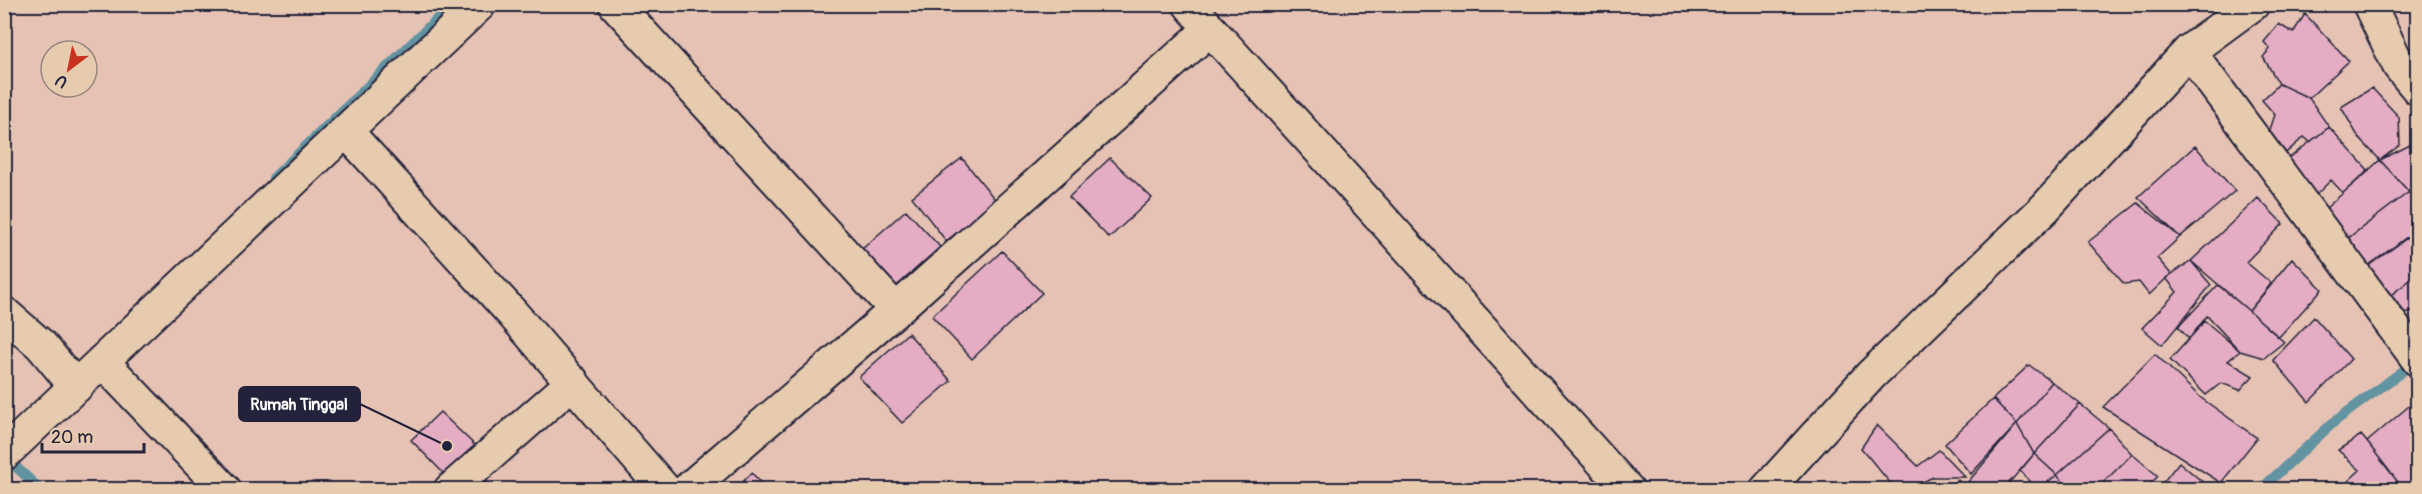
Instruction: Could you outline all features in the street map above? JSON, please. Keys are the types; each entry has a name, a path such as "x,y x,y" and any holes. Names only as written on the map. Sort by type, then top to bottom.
{"street":[{"path":"4,454 480,4"},
{"path":"615,4 896,310"},
{"path":"1189,4 1628,489"},
{"path":"1766,489 1871,375 2044,208 2188,51 2253,4"},
{"path":"2369,4 2399,66 2418,89"},
{"path":"687,489 896,310 1210,29"},
{"path":"2188,51 2409,348"},
{"path":"347,132 573,382 665,489"},
{"path":"4,313 41,345 76,387"},
{"path":"102,361 225,489"},
{"path":"450,489 573,382"}],"building":[{"path":"2305,14 2349,61 2309,98 2279,84 2263,57 2270,49 2264,42 2279,24 2293,33"},
{"path":"2279,84 2309,98 2329,127 2310,142 2304,137 2280,158 2267,138 2275,115 2262,100"},
{"path":"2372,88 2399,117 2400,145 2380,160 2359,138 2341,107"},
{"path":"2329,127 2369,171 2343,193 2331,180 2313,198 2283,163"},
{"path":"2418,141 2418,188 2409,192 2380,160"},
{"path":"2195,146 2235,191 2180,237 2138,197"},
{"path":"962,158 997,202 946,241 912,197"},
{"path":"1110,158 1152,198 1109,238 1069,197"},
{"path":"2380,160 2409,192 2347,239 2325,209"},
{"path":"2409,192 2418,205 2418,230 2368,266 2347,239"},
{"path":"2258,198 2283,224 2246,262 2272,284 2249,311 2191,261"},
{"path":"2138,203 2180,237 2157,258 2171,274 2149,295 2139,282 2124,284 2088,242"},
{"path":"906,210 940,247 896,287 861,250"},
{"path":"2418,231 2418,274 2391,295 2368,266"},
{"path":"1002,251 1042,293 972,359 932,316"},
{"path":"2292,258 2322,289 2279,337 2249,311"},
{"path":"2191,261 2211,285 2162,345 2142,328 2177,292 2166,278"},
{"path":"2418,274 2418,308 2406,314 2391,295"},
{"path":"2218,285 2284,342 2264,358 2240,351 2207,316 2189,339 2178,327"},
{"path":"2314,317 2351,359 2309,402 2273,360"},
{"path":"2205,321 2240,351 2228,361 2253,376 2240,390 2221,383 2206,395 2170,360"},
{"path":"908,333 951,381 902,423 859,377"},
{"path":"2155,354 2201,398 2257,438 2221,483 2103,407"},
{"path":"2029,365 2052,382 2017,424 1993,399"},
{"path":"2052,382 2080,404 2034,454 2017,424"},
{"path":"1993,399 2017,424 1971,474 1945,444"},
{"path":"2416,400 2418,480 2404,490 2367,442"},
{"path":"2080,404 2109,428 2057,475 2034,454"},
{"path":"440,412 483,453 450,480 411,440"},
{"path":"2017,424 2034,454 2003,490 1977,490 1968,482"},
{"path":"1877,425 1918,466 1939,450 1965,477 1933,477 1906,490 1896,490 1861,448"},
{"path":"2109,428 2132,454 2096,490 2070,490 2057,475"},
{"path":"2361,435 2404,490 2351,490 2345,484 2360,470 2338,450"},
{"path":"2034,454 2057,475 2038,489 2020,471"},
{"path":"2132,454 2158,476 2145,490 2096,490"},
{"path":"2179,462 2212,490 2157,490"},
{"path":"752,473 767,490 734,490"},
{"path":"2057,475 2070,490 2036,490 2038,489"},
{"path":"1958,480 1967,490 1948,490"}],"waterway":[{"path":"273,178 452,4"},
{"path":"2260,490 2334,422 2415,362"},
{"path":"14,465 41,490"}],"place":[{"name":"Rumah Tinggal","path":"447,446"}]}
